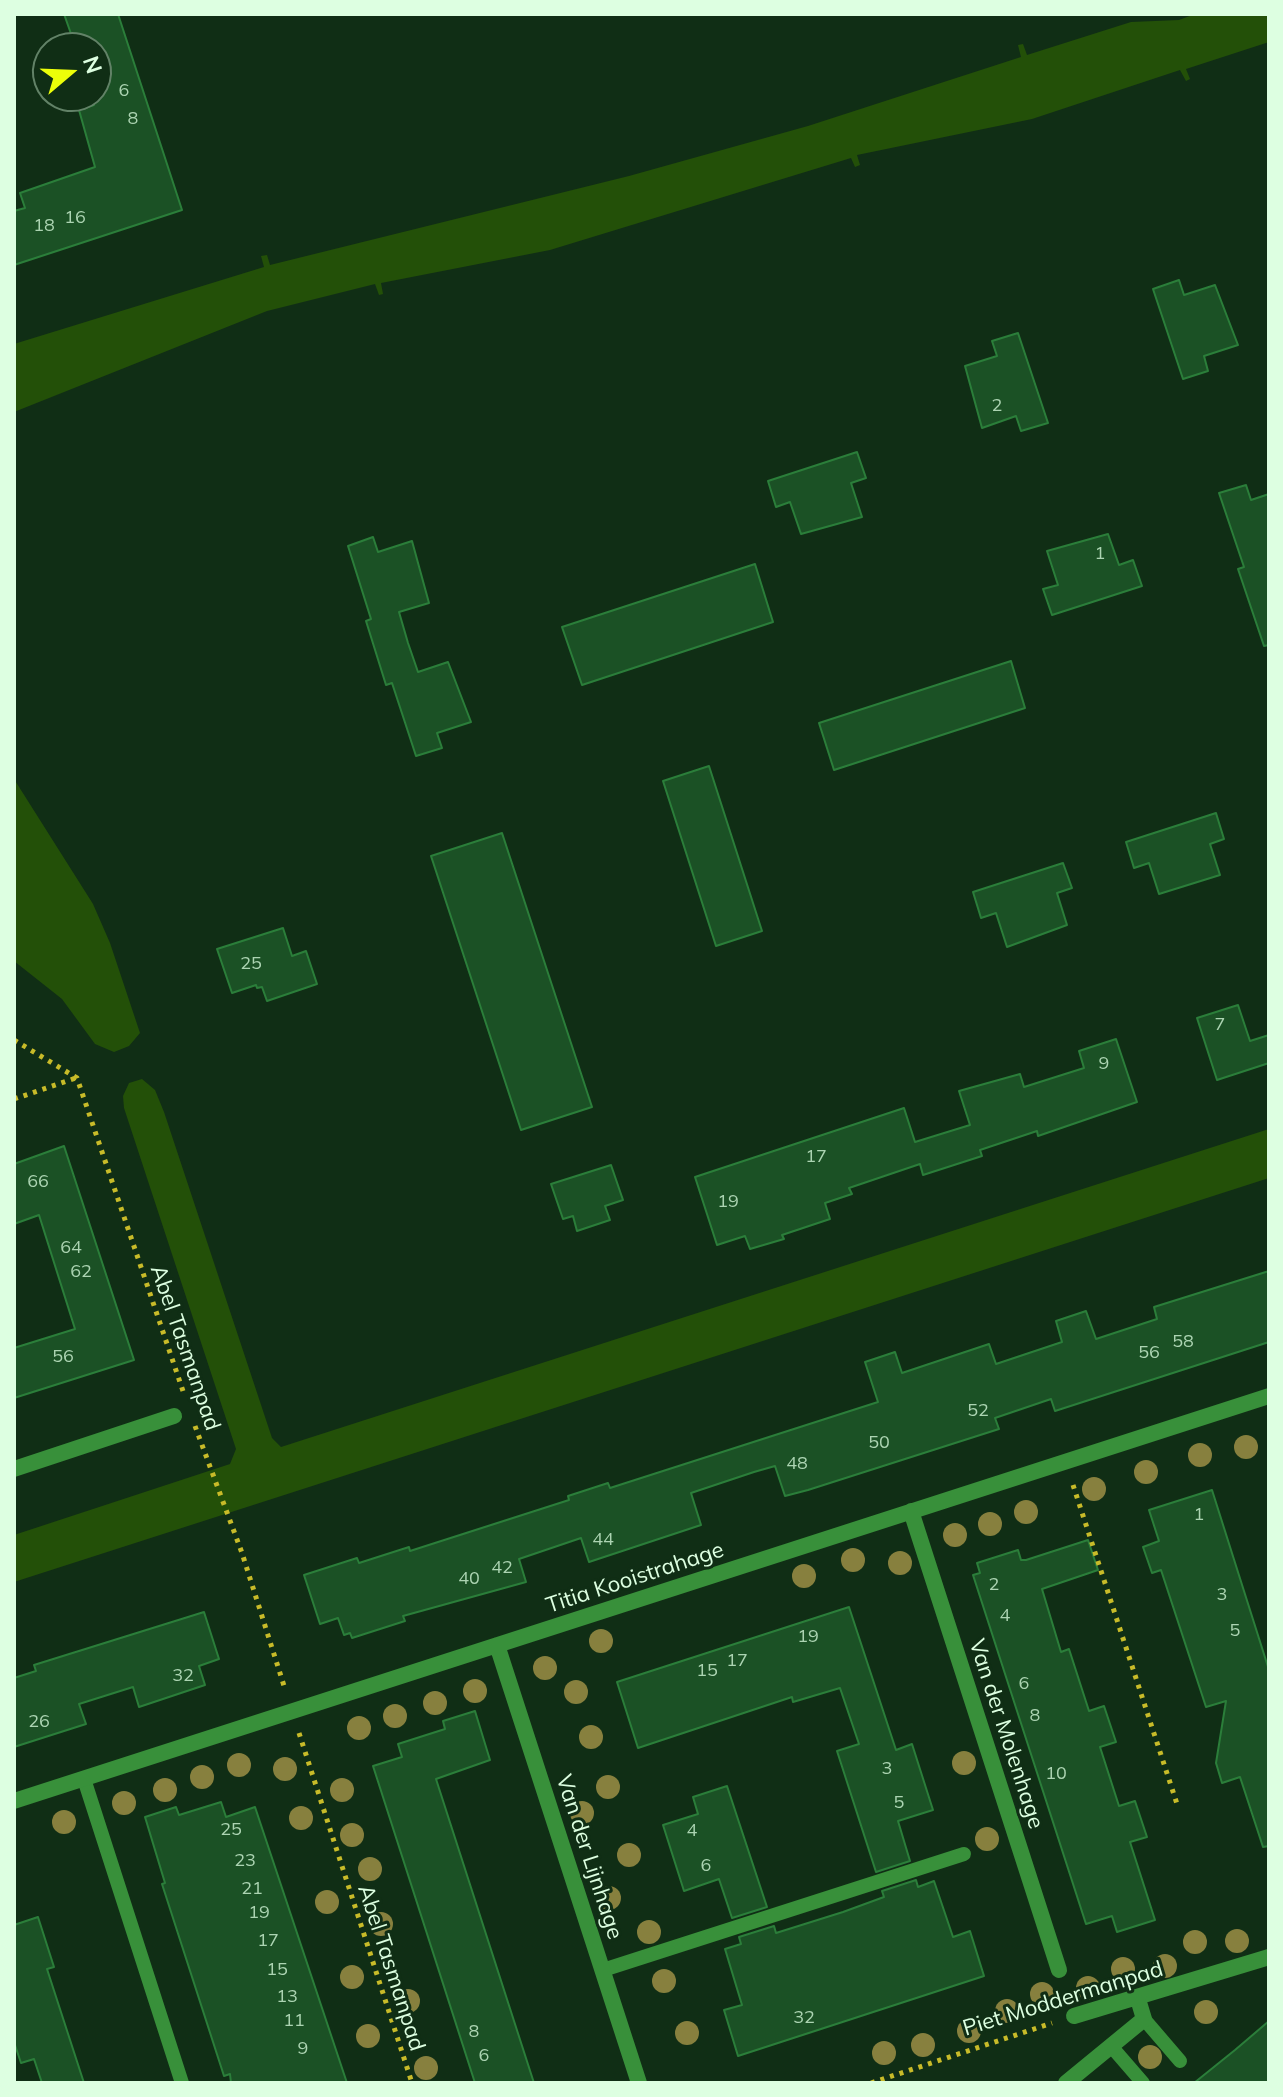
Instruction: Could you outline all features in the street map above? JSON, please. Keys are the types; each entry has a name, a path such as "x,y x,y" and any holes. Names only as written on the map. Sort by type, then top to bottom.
{"street":[{"name":"Titia Kooistrahage","path":"14,1801 1268,1399"},
{"path":"14,1469 174,1416"},
{"name":"Van der Molenhage","path":"911,1511 1059,1970"},
{"name":"Van der Lijnhage","path":"497,1645 639,2083"},
{"name":"Piet Moddermanpad","path":"1074,2016 1269,1957"},
{"path":"1066,2083 1144,2019 1138,1999"}],"lane":[{"path":"84,1779 182,2083"},
{"path":"603,1970 964,1854"},
{"path":"1144,2019 1180,2061"},
{"path":"1111,2046 1143,2083"}],"path":[{"path":"14,1040 77,1078"},
{"path":"14,1099 77,1078"},
{"name":"Abel Tasmanpad","path":"77,1078 185,1396"},
{"name":"Abel Tasmanpad","path":"194,1423 242,1553 288,1697"},
{"path":"1074,1488 1178,1807"},
{"name":"Abel Tasmanpad","path":"298,1726 412,2083"},
{"name":"Piet Moddermanpad","path":"871,2083 1074,2016"}],"shaded area":[{"path":"1195,14 1269,14 1269,42 1186,69 1190,79 1186,81 1180,70 1032,119 857,155 860,165 855,167 851,158 550,250 381,283 383,294 379,295 375,284 267,311 14,412 14,344 264,267 261,256 267,255 270,265 629,176 808,126 1021,57 1018,45 1023,44 1027,55 1131,22 1179,20"},
{"path":"14,779 93,904 110,943 140,1033 129,1046 114,1052 95,1044 62,999 14,961"},
{"path":"142,1079 155,1090 164,1112 272,1438 281,1447 1269,1129 1269,1178 14,1582 14,1535 230,1464 236,1449 124,1108 123,1096 129,1083"}],"building":[{"path":"64,14 118,14 182,210 14,265 14,211 25,208 20,193 95,167 80,112 112,112 112,32 70,32"},
{"path":"1179,280 1184,295 1215,285 1238,345 1204,356 1208,371 1183,379 1153,289"},
{"path":"1018,333 1048,423 1021,431 1016,416 982,428 965,366 997,356 992,341"},
{"path":"857,452 866,478 851,483 862,517 801,534 790,502 776,507 768,481"},
{"path":"1246,485 1251,500 1269,494 1269,645 1264,646 1238,569 1244,567 1219,493"},
{"path":"1108,534 1119,565 1133,560 1142,586 1052,615 1043,589 1058,585 1047,551"},
{"path":"373,537 378,552 412,541 429,603 399,612 408,643 418,672 448,662 471,722 437,733 442,748 416,756 392,683 386,685 366,621 371,619 348,546"},
{"path":"755,564 773,622 582,685 562,627"},
{"path":"1011,661 1025,708 834,770 819,723"},
{"path":"709,766 762,931 716,946 663,781"},
{"path":"1216,813 1224,839 1210,844 1220,875 1159,894 1149,863 1134,868 1126,842"},
{"path":"502,833 592,1107 521,1130 431,856"},
{"path":"1063,863 1072,888 1057,893 1067,925 1007,947 996,913 981,918 973,892"},
{"path":"283,928 292,956 306,951 317,984 267,1001 262,987 257,988 256,985 232,993 217,949"},
{"path":"1238,1005 1250,1041 1269,1035 1269,1063 1217,1080 1197,1018"},
{"path":"1116,1039 1137,1102 1038,1136 1037,1131 980,1150 982,1156 923,1175 920,1164 849,1188 852,1194 825,1203 830,1219 782,1235 784,1239 750,1249 745,1236 717,1245 695,1177 904,1108 915,1142 970,1125 959,1091 1020,1074 1024,1087 1084,1068 1079,1051"},
{"path":"64,1146 134,1360 14,1398 14,1348 75,1329 39,1215 14,1224 14,1164"},
{"path":"611,1165 623,1200 605,1206 610,1220 577,1231 573,1216 563,1219 551,1184"},
{"path":"1269,1271 1269,1342 1055,1411 1051,1399 995,1418 999,1429 785,1496 775,1466 754,1472 691,1493 701,1525 589,1562 581,1538 519,1559 526,1582 403,1616 405,1621 352,1638 350,1633 344,1635 338,1618 320,1624 304,1575 357,1558 359,1563 409,1547 410,1551 569,1500 568,1496 608,1483 610,1488 878,1402 865,1362 895,1352 902,1373 989,1344 996,1364 1062,1342 1056,1321 1086,1311 1096,1339 1157,1319 1154,1307"},
{"path":"1212,1490 1269,1670 1269,1846 1263,1847 1240,1777 1222,1783 1216,1763 1226,1701 1206,1707 1161,1570 1152,1573 1143,1547 1159,1541 1149,1510"},
{"path":"1088,1540 1098,1570 1042,1589 1061,1652 1069,1649 1089,1711 1104,1706 1116,1742 1100,1747 1119,1806 1135,1801 1147,1837 1130,1842 1155,1920 1117,1932 1112,1916 1086,1924 973,1575 980,1573 977,1563 1018,1550 1021,1560 1026,1560"},
{"path":"849,1607 896,1750 912,1744 933,1810 898,1821 910,1861 876,1872 837,1751 859,1744 840,1688 793,1702 792,1697 638,1748 617,1682"},
{"path":"204,1612 219,1659 199,1666 205,1685 139,1707 133,1687 79,1704 86,1724 14,1747 14,1678 36,1671 34,1665"},
{"path":"475,1711 490,1760 436,1779 534,2083 475,2083 373,1766 402,1757 398,1744 445,1729 443,1721"},
{"path":"727,1786 767,1907 732,1918 719,1879 684,1891 663,1825 698,1814 693,1797"},
{"path":"221,1802 226,1817 255,1807 347,2083 231,2083 230,2074 224,2076 162,1884 165,1883 145,1817 176,1807 179,1815"},
{"path":"916,1880 918,1887 934,1881 953,1937 970,1931 984,1976 738,2056 724,2010 742,2005 725,1949 741,1944 739,1937 774,1926 776,1933 843,1912 884,1897 882,1891"},
{"path":"38,1917 54,1967 47,1969 84,2083 42,2083 34,2059 21,2063 14,2042 14,1925"},
{"path":"1269,2021 1269,2083 1194,2083 1235,2050"}]}
